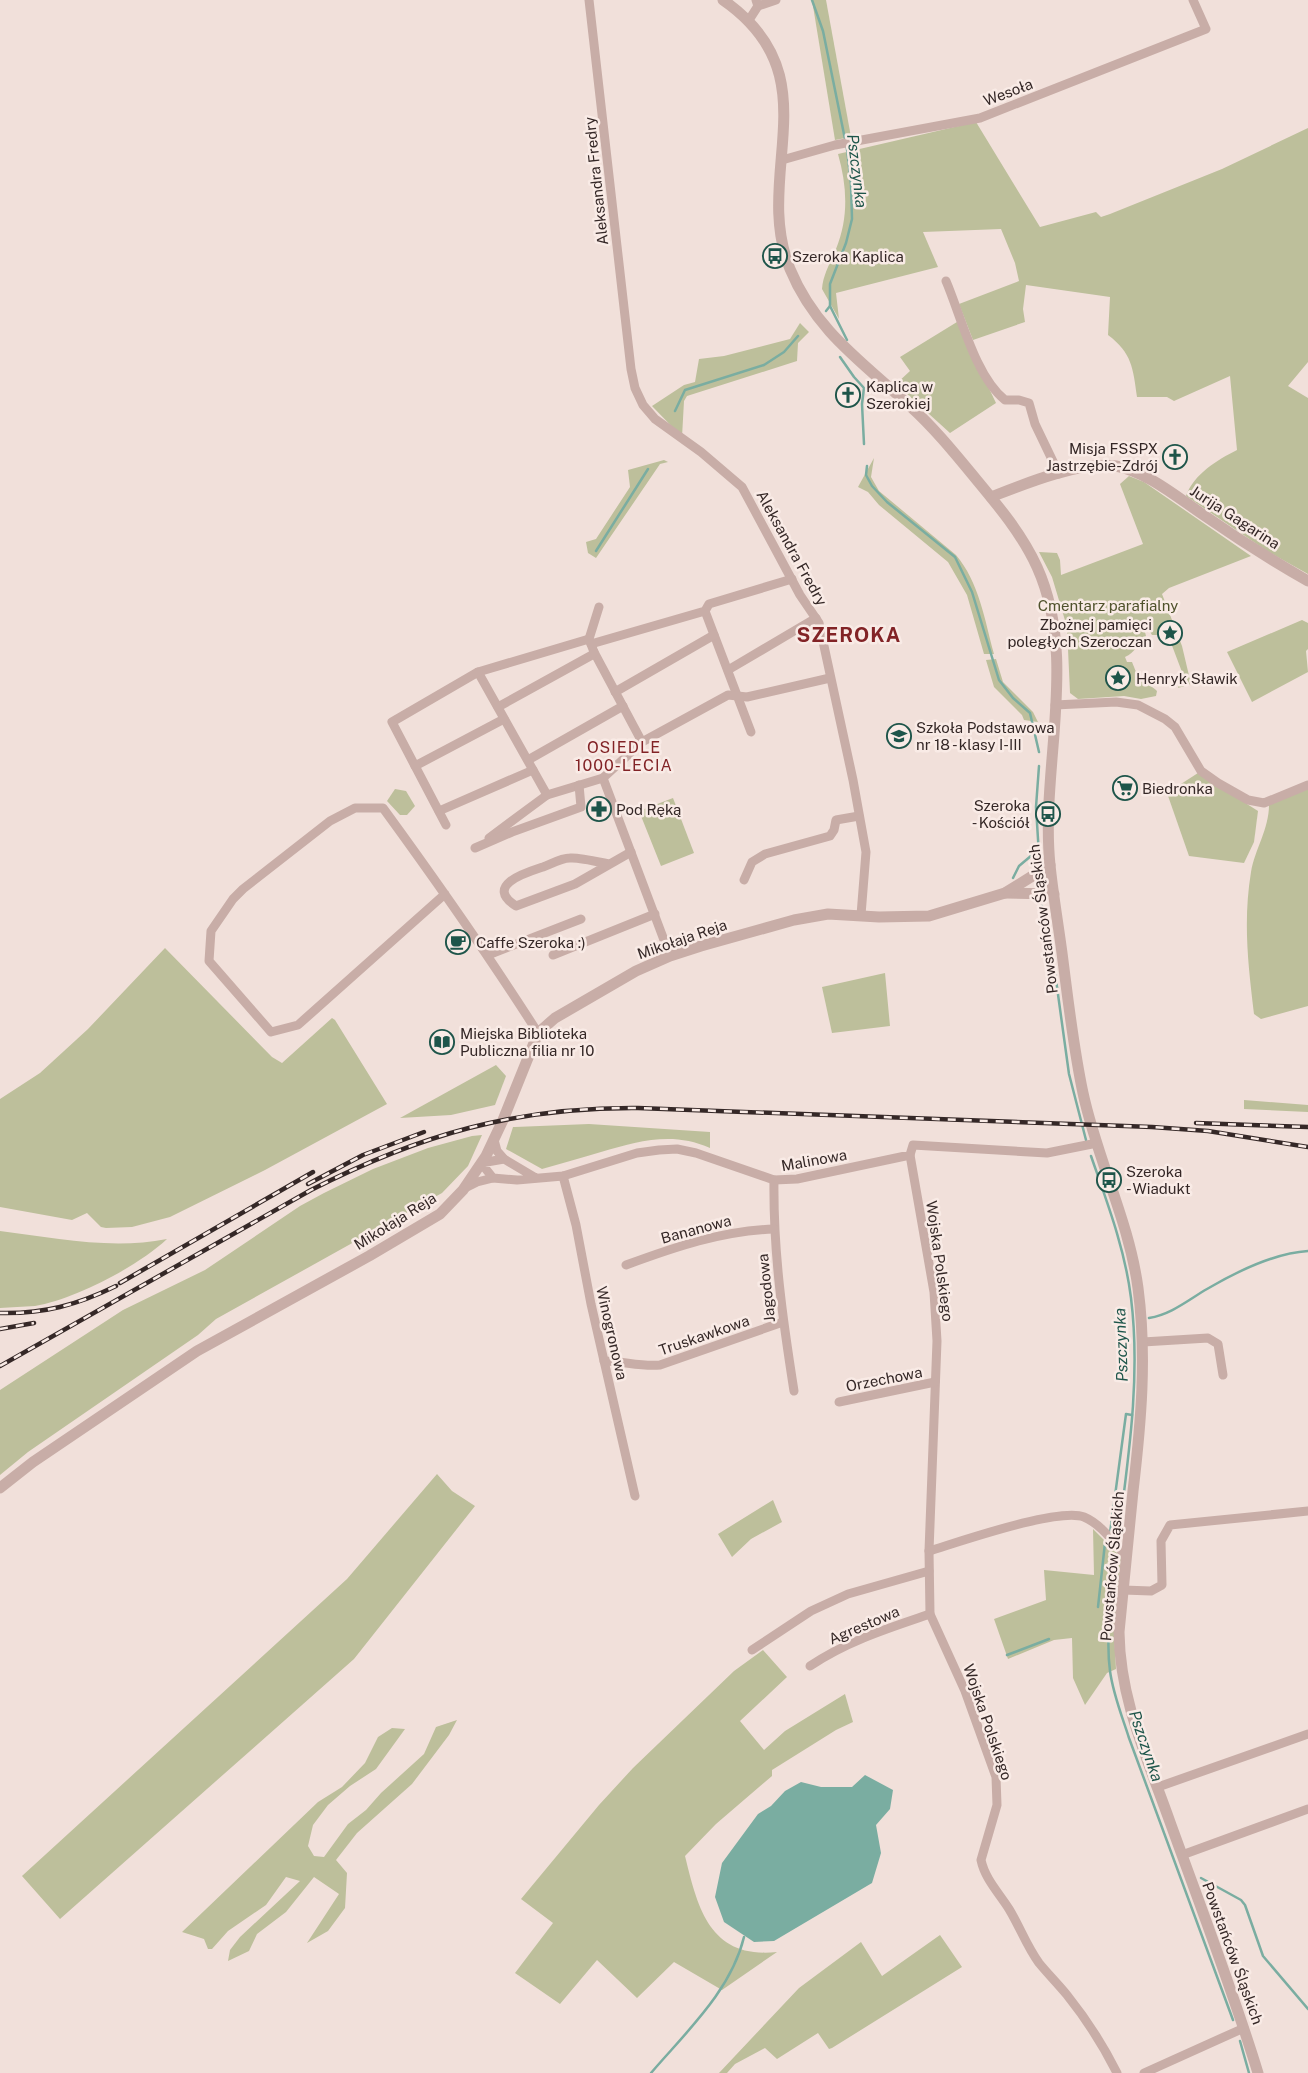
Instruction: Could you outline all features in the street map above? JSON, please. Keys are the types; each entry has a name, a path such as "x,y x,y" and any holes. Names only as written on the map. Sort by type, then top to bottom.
{"street":[{"name":"Aleksandra Fredry","path":"589,0 631,369 635,388 643,405 655,419 701,452 742,487 792,579 819,623 866,852 861,915"},
{"name":"Powstańców Śląskich","path":"723,0 749,20 763,38 775,62 782,85 784,108 779,214 782,242 787,261 799,288 816,315 837,340 915,411 991,497 1023,540 1044,584 1055,647 1055,705 1048,798 1050,864 1071,1025 1083,1095 1129,1241 1138,1286 1143,1342 1143,1388 1119,1632 1124,1688 1130,1711 1244,2028 1258,2073"},
{"path":"749,20 757,3 776,0"},
{"name":"Wesoła","path":"782,160 835,145 980,118 1206,29 1193,0"},
{"path":"946,281 969,342 990,385 1004,400 1020,400 1029,403 1036,424 1059,474"},
{"name":"Jurija Gagarina","path":"991,497 1059,474 1096,466 1115,466 1132,471 1154,482 1249,546 1308,581"},
{"path":"446,825 392,722 478,672 591,645 705,611 709,604 792,579"},
{"path":"498,707 592,655 591,645 599,607"},
{"path":"705,611 751,732"},
{"path":"728,670 816,618"},
{"path":"615,692 714,635"},
{"path":"591,645 642,742"},
{"path":"478,672 547,795"},
{"path":"579,785 581,807 512,832 475,848 547,795 579,785 603,778 642,742 728,695 747,697 830,678"},
{"path":"1055,705 1116,702 1138,705 1175,726 1201,771 1248,800 1264,804 1308,785"},
{"path":"528,760 623,706"},
{"path":"415,766 504,719"},
{"path":"438,811 533,770"},
{"path":"603,778 670,956"},
{"path":"445,894 298,1024 271,1032 209,961 211,931 233,899 330,821 356,808 383,808 445,894 488,955 538,1032"},
{"path":"744,880 752,862 765,854 830,836 834,830 836,820 859,816"},
{"path":"608,864 570,858 518,876 509,881 506,892 510,902 516,906 575,884 631,852"},
{"name":"Mikołaja Reja","path":"0,1488 40,1457 198,1351 440,1214 463,1190 481,1163 494,1140 538,1032 555,1018 636,971 670,956 794,920 828,914 879,917 929,916 1006,893 1050,864"},
{"name":"Mikołaja Reja","path":"1006,893 1054,894"},
{"path":"553,955 655,914"},
{"path":"488,955 581,920"},
{"path":"494,1140 497,1151 504,1159 536,1178"},
{"name":"Malinowa","path":"493,1178 517,1180 563,1176 637,1154 671,1149 696,1153 774,1180 797,1179 910,1155 913,1145 1047,1153 1097,1143"},
{"name":"Wojska Polskiego","path":"910,1155 934,1292 937,1340 929,1551 930,1614 965,1691 996,1777 998,1805 981,1860 987,1878 1015,1919 1039,1963 1067,1995 1094,2031 1116,2073"},
{"path":"463,1190 477,1182 493,1178 481,1163 504,1159"},
{"name":"Winogronowa","path":"563,1176 576,1225 604,1361 635,1496"},
{"name":"Jagodowa","path":"774,1180 774,1229 783,1322 794,1391"},
{"name":"Bananowa","path":"626,1265 706,1238 731,1233 774,1229"},
{"name":"Truskawkowa","path":"604,1361 644,1366 660,1365 783,1322"},
{"path":"1143,1342 1208,1338 1218,1344 1223,1375"},
{"name":"Orzechowa","path":"839,1402 935,1382"},
{"path":"1123,1590 1151,1591 1162,1585 1161,1541 1170,1525 1308,1511"},
{"path":"929,1551 1052,1516 1074,1515 1083,1517 1097,1525 1126,1556"},
{"path":"752,1650 811,1611 848,1594 929,1571"},
{"name":"Agrestowa","path":"810,1666 831,1653 866,1636 930,1614"},
{"path":"1158,1787 1308,1734"},
{"path":"1182,1855 1308,1809"},
{"path":"1144,2073 1244,2028"}],"green space":[{"path":"812,0 826,0 851,137 835,140"},
{"path":"976,122 1040,227 1096,212 1101,217 1110,214 1222,169 1308,128 1308,362 1288,386 1308,398 1308,574 1267,551 1186,496 1200,474 1214,463 1237,450 1230,376 1174,401 1167,397 1137,397 1132,369 1127,355 1108,335 1110,297 1026,285 1023,309 1025,322 973,340 959,304 1019,281 1015,263 1001,229 923,232 938,267 836,293 839,319 822,289 840,237 845,213 845,190 838,154"},
{"path":"957,322 996,403 950,433 896,384 910,371 900,357"},
{"path":"800,323 809,332 798,343 797,361 687,396 684,401 682,437 652,406 684,385 695,382 699,359 724,356 790,339"},
{"path":"874,458 871,477 879,491 956,555 964,566 976,589 994,654 984,654 967,595 948,562 879,505 868,492 858,487"},
{"path":"664,460 668,462 660,464 596,558 588,553 586,542 596,539 630,487 628,470"},
{"name":"Cmentarz parafialny","path":"1129,476 1144,482 1251,556 1169,588 1162,594 1182,646 1191,684 1178,688 1182,672 1168,635 1152,635 1149,630 1145,632 1146,636 1134,650 1125,657 1127,662 1132,662 1136,673 1141,679 1157,691 1156,696 1141,699 1124,696 1078,699 1070,693 1067,627 1052,577 1039,552 1057,553 1060,560 1061,575 1143,544 1120,484"},
{"path":"1302,620 1308,623 1308,649 1306,651 1308,672 1252,702 1227,652"},
{"path":"996,659 1003,682 1033,712 1038,722 1024,720 1022,715 994,687 986,660"},
{"path":"1198,773 1258,811 1254,842 1244,863 1189,856 1167,793"},
{"path":"1308,787 1308,1006 1261,1019 1254,1014 1248,960 1247,908 1251,872 1267,822 1269,805"},
{"path":"395,789 406,791 415,806 407,815 400,815 387,801"},
{"path":"673,798 694,853 661,866 639,811"},
{"path":"165,948 272,1057 282,1063 332,1018 335,1020 387,1104 265,1170 170,1217 132,1227 106,1228 101,1227 87,1213 72,1220 0,1207 0,1099 40,1073 88,1029"},
{"path":"885,973 890,1026 832,1033 822,987"},
{"path":"496,1065 506,1076 495,1105 451,1115 400,1118"},
{"path":"1244,1100 1308,1105 1308,1112 1244,1109"},
{"path":"589,1124 710,1132 710,1148 683,1140 642,1141 542,1169 506,1149 513,1127"},
{"path":"482,1135 468,1166 442,1193 216,1319 198,1335 28,1452 0,1475 0,1390 123,1310 205,1270 300,1206 324,1193 373,1169 428,1148"},
{"path":"0,1231 63,1240 104,1243 146,1242 167,1239 123,1271 68,1297 35,1306 0,1308"},
{"path":"437,1474 452,1491 475,1506 354,1659 60,1919 22,1876 347,1579"},
{"path":"773,1500 782,1522 751,1539 732,1557 718,1534"},
{"path":"1093,1529 1121,1557 1114,1630 1116,1669 1107,1673 1085,1705 1073,1678 1072,1638 1054,1640 1008,1659 994,1619 1046,1600 1044,1570 1094,1575"},
{"path":"763,1650 787,1677 740,1721 764,1750 785,1731 845,1694 853,1722 836,1730 772,1770 772,1776 716,1824 685,1856 702,1912 722,1939 736,1947 754,1952 777,1952 722,1990 674,1962 637,1998 597,1960 560,2004 515,1973 553,1923 521,1899 599,1805 633,1768 734,1671"},
{"path":"457,1720 449,1735 412,1784 357,1833 336,1860 347,1873 345,1908 328,1931 307,1943 339,1894 314,1877 286,1912 257,1934 249,1951 228,1961 230,1950 240,1937 300,1881 286,1877 266,1905 228,1931 212,1949 208,1949 204,1939 182,1932 318,1802 342,1787 365,1763 378,1737 392,1728 405,1729 376,1769 350,1786 328,1805 313,1825 308,1846 314,1856 324,1857 348,1824 366,1810 381,1793 424,1754 436,1727"},
{"path":"940,1935 962,1967 832,2048 829,2049 818,2033 777,2059 765,2048 735,2064 727,2073 719,2073 799,1988 861,1942 882,1976"}],"water":[{"path":"865,1775 893,1790 890,1809 876,1825 881,1853 872,1883 774,1941 754,1942 724,1922 715,1897 722,1863 758,1814 771,1806 785,1791 801,1782 821,1787 852,1787"}],"waterway":[{"name":"Pszczynka","path":"812,0 823,31 847,149 851,184 852,219 846,243 830,284 830,306 847,340"},
{"name":"Pszczynka","path":"826,311 830,306"},
{"path":"675,411 685,390 764,365 784,352 798,336"},
{"name":"Pszczynka","path":"840,357 864,388 862,404 864,444"},
{"name":"Pszczynka","path":"867,466 866,475 872,486 887,502 955,557 972,592 999,680 1013,698 1030,713 1039,752"},
{"path":"596,551 648,469"},
{"name":"Pszczynka","path":"1039,766 1036,807 1039,855"},
{"path":"1013,878 1019,866 1038,850"},
{"name":"Pszczynka","path":"1042,906 1052,951 1069,1074 1086,1140"},
{"name":"Pszczynka","path":"1091,1156 1115,1226 1128,1280 1134,1328 1135,1358 1132,1419 1118,1539"},
{"path":"1149,1318 1172,1310 1218,1283 1256,1264 1282,1255 1308,1251"},
{"path":"1110,1533 1126,1414 1132,1415"},
{"path":"1098,1607 1105,1543"},
{"name":"Pszczynka","path":"1116,1557 1108,1643 1113,1688 1129,1738 1233,2020"},
{"path":"1007,1655 1049,1639"},
{"name":"Pszczynka","path":"1201,1878 1241,1900 1245,1905 1263,1956 1308,2009"},
{"path":"651,2073 706,2010 718,1993 738,1957 744,1937"},
{"path":"1240,2041 1249,2073"}],"railway":[{"path":"0,1366 311,1190 390,1154 429,1140 509,1119 593,1109 638,1108 1152,1127 1208,1131 1308,1147"},
{"path":"1196,1123 1308,1127"},
{"path":"308,1184 363,1155 424,1132"},
{"path":"120,1283 313,1172"},
{"path":"0,1313 31,1312 60,1307 116,1286"},
{"path":"0,1329 34,1323"}],"place":[{"name":"Szeroka Kaplica","path":"775,256"},
{"name":"Kaplica w Szerokiej","path":"848,395"},
{"name":"Misja FSSPX Jastrzębie-Zdrój","path":"1175,457"},
{"name":"Zbożnej pamięci poległych Szeroczan","path":"1170,633"},
{"name":"Henryk Sławik","path":"1118,678"},
{"name":"Szkoła Podstawowa nr 18 - klasy I-III","path":"899,736"},
{"name":"Biedronka","path":"1125,788"},
{"name":"Pod Ręką","path":"599,809"},
{"name":"Szeroka - Kościół","path":"1048,814"},
{"name":"Caffe Szeroka :)","path":"458,942"},
{"name":"Miejska Biblioteka Publiczna filia nr 10","path":"442,1042"},
{"name":"Szeroka - Wiadukt","path":"1109,1180"}],"district":[{"name":"SZEROKA","path":"849,635"},
{"name":"OSIEDLE 1000-LECIA","path":"624,756"}]}
